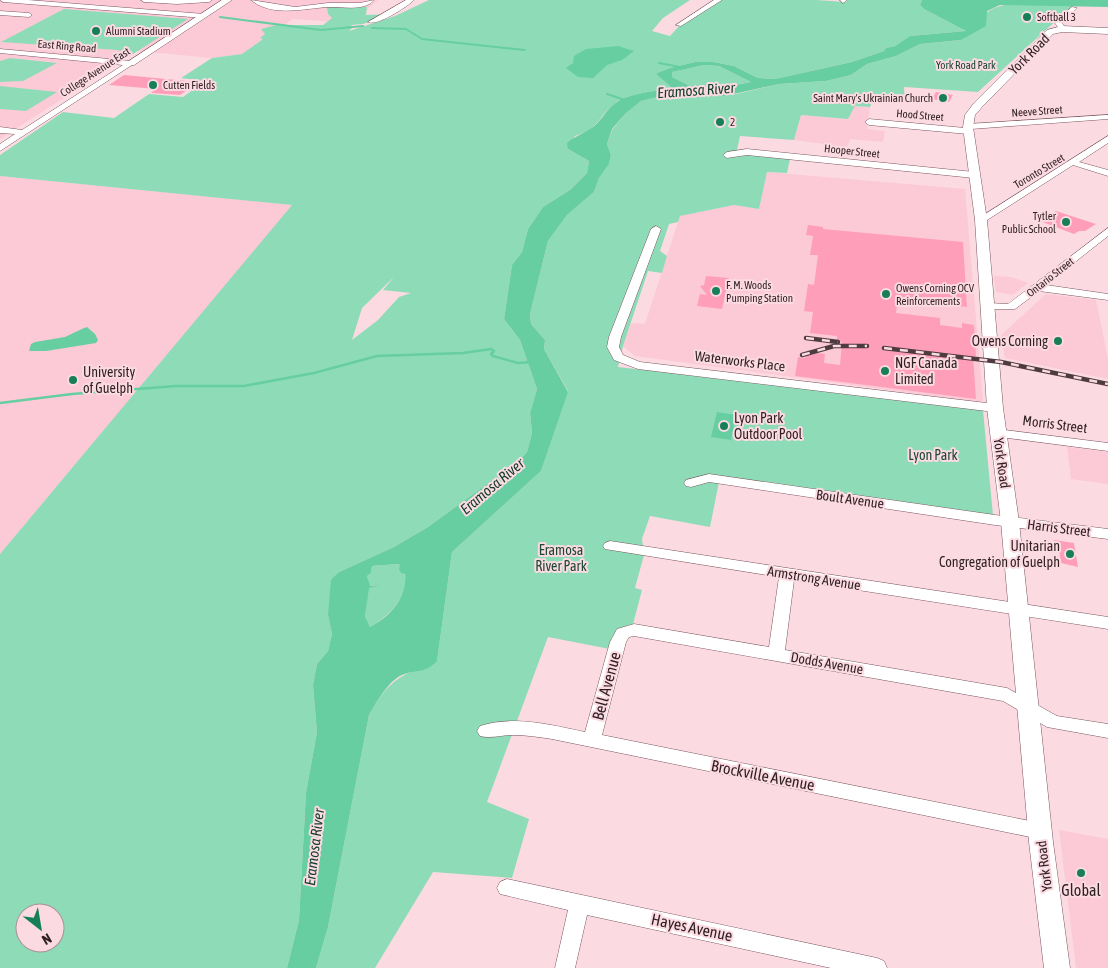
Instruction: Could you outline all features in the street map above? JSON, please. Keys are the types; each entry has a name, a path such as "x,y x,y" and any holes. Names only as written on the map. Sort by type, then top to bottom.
{"main road":[{"name":"College Avenue East","path":"131,63 228,0"},
{"path":"1062,28 1108,31"},
{"name":"York Road","path":"1057,968 1040,831 1010,522 997,433 981,220 968,129 970,115 978,105 1050,32 1062,28"}],"street":[{"path":"3,0 204,16"},
{"path":"144,0 177,2 209,0"},
{"path":"254,0 266,6 294,9 328,5 360,5 368,3 370,0"},
{"path":"370,22 388,15 411,0"},
{"path":"679,25 719,0"},
{"path":"0,7 10,1"},
{"name":"York Road","path":"1062,28 1058,23 1074,8"},
{"path":"0,13 30,16"},
{"name":"East Ring Road","path":"1,52 131,63"},
{"name":"College Avenue East","path":"0,148 131,63"},
{"name":"Neeve Street","path":"968,129 1108,117"},
{"name":"Hood Street","path":"869,122 968,129"},
{"path":"0,130 24,133"},
{"name":"Toronto Street","path":"981,220 1108,139"},
{"name":"Hooper Street","path":"727,155 747,152 974,175"},
{"path":"1074,162 1108,173"},
{"name":"Waterworks Place","path":"656,229 615,337 614,347 618,357 638,365 995,408"},
{"name":"Ontario Street","path":"988,306 1012,307 1108,231"},
{"path":"1036,287 1108,297"},
{"name":"Morris Street","path":"997,433 1108,447"},
{"name":"Boult Avenue","path":"691,483 709,478 1010,522"},
{"name":"Harris Street","path":"1010,522 1108,534"},
{"name":"Armstrong Avenue","path":"610,546 1108,623"},
{"path":"776,654 787,574"},
{"name":"Dodds Avenue","path":"623,633 634,630 1008,695 1053,722 1108,732"},
{"name":"Bell Avenue","path":"592,740 618,642 623,633"},
{"name":"Brockville Avenue","path":"486,731 502,727 520,728 592,740 1040,831"},
{"name":"Hayes Avenue","path":"507,888 877,968"},
{"path":"565,968 580,903"}],"shaded area":[{"path":"0,0 378,0 351,23 293,19 242,54 212,58 137,51 0,139"},
{"path":"854,106 870,107 867,129 885,131 883,142 850,139 847,147 794,140 801,115 848,119"},
{"path":"767,172 965,189 983,401 977,402 635,356 623,346 631,323 645,324 680,216 734,205 759,209"},
{"name":"University of Guelph","path":"0,176 293,205 0,554"},
{"path":"994,276 1011,277 1028,283 1013,295 996,292"},
{"name":"Owens Corning","path":"1046,294 1096,300 1108,359 1108,379 1005,358 1001,335"},
{"path":"1067,447 1108,452 1108,484 1071,479"},
{"path":"1059,830 1108,839 1108,968 1076,968"}],"green space":[{"path":"429,0 690,0 663,18 652,31 670,36 680,25 719,0 816,0 846,2 847,0 922,0 920,5 924,9 966,31 910,36 895,46 886,48 884,51 852,62 775,79 758,78 734,66 713,62 695,62 670,68 657,73 657,75 671,89 642,93 620,100 594,126 575,136 568,149 589,161 587,173 570,190 543,207 528,229 522,252 512,265 504,319 520,340 537,389 530,413 532,433 527,452 520,460 428,527 394,547 339,572 328,615 332,634 328,651 317,664 313,685 317,732 306,793 299,920 287,968 0,968 0,554 292,205 0,176 0,155 63,112 114,118 149,94 183,97 205,81 181,78 212,58 242,54 263,39 260,38 265,34 261,29 276,25 323,25 332,18 328,14 327,7 367,7 366,15 390,14 363,24 351,25 353,27 349,31 395,16","holes":["394,277 383,290 411,293 399,297 378,320 352,340 362,308"]},
{"name":"Eramosa River Park","path":"1017,4 1072,6 978,92 904,87 905,100 874,97 870,107 855,106 848,119 801,115 794,140 740,136 737,150 791,154 787,173 767,172 759,209 734,205 680,216 678,222 669,224 660,251 667,256 662,273 648,271 618,367 983,410 993,515 720,477 710,527 650,516 642,539 644,555 635,588 642,590 633,624 623,627 617,632 610,649 548,637 487,802 529,819 512,878 433,872 375,968 316,968 328,927 369,715 383,693 397,680 414,670 437,661 452,552 541,471 568,391 544,349 545,340 531,324 530,314 548,241 567,215 594,192 599,178 609,164 611,155 607,144 612,130 625,114 641,101 661,95 706,96 736,94 779,84 826,81 851,75 867,64 896,56 920,44 961,40 979,19 991,10"},
{"name":"Alumni Stadium","path":"64,9 188,19 133,54 117,50 1,42"},
{"path":"10,58 57,63 23,81 0,82 0,61"},
{"path":"704,65 719,66 751,82 706,91 698,90 672,77 671,72"},
{"path":"0,86 57,92 26,111 0,109"},
{"path":"398,564 406,579 403,594 383,619 370,627 365,616 368,588 378,585 369,586 367,576 371,573 372,566"}],"water":[{"name":"Eramosa River","path":"922,0 1108,0 1108,7 1000,5 987,11 986,26 961,40 920,44 896,56 867,64 851,75 826,81 779,84 724,96 668,94 641,101 625,114 612,129 607,144 611,155 609,164 599,178 594,192 567,215 548,241 530,314 531,324 545,340 544,349 568,392 541,471 452,552 437,661 424,670 407,673 397,678 383,693 369,715 328,927 316,968 287,968 299,920 306,793 317,732 313,685 317,664 328,651 332,634 328,615 331,580 339,572 394,547 428,527 520,460 527,452 532,433 530,413 537,389 520,340 504,319 512,265 522,252 528,229 543,207 570,190 587,173 589,161 568,149 567,143 593,127 611,106 620,100 641,93 671,89 657,75 657,73 670,68 695,62 713,62 734,66 758,78 775,79 852,62 884,51 886,48 895,46 910,36 966,31 924,9 920,5","holes":["704,65 719,66 751,82 706,91 698,90 672,77 672,72","400,565 401,573 405,574 404,591 401,598 391,612 370,627 365,616 369,588 380,585 370,586 367,576 371,573 372,566"]},
{"path":"618,46 634,51 622,60 607,65 593,78 578,77 566,68 573,63 574,56 586,49"},
{"path":"87,327 95,334 98,340 96,343 46,351 29,351 31,344 35,342 65,337"},
{"name":"Lyon Park Outdoor Pool","path":"717,412 736,415 731,440 711,437"}],"building":[{"name":"Cutten Fields","path":"124,75 198,82 180,95 151,93 156,89 109,85"},
{"name":"Saint Mary's Ukrainian Church","path":"936,92 953,95 949,102 932,99"},
{"name":"Tytler Public School","path":"1056,211 1096,224 1085,231 1079,231 1074,234 1040,221"},
{"name":"Owens Corning OCV Reinforcements","path":"808,225 823,227 823,229 963,242 967,307 898,299 896,313 940,318 940,325 962,328 962,323 974,325 976,356 973,356 976,399 795,376 798,357 805,358 806,353 809,354 809,352 825,354 824,363 840,365 842,342 837,341 837,336 810,333 813,312 804,311 808,284 814,285 818,255 810,255 813,236 806,235"},
{"name":"F. M. Woods Pumping Station","path":"706,276 729,278 722,309 697,306 700,294 707,295 700,286 704,285"},
{"name":"Unitarian Congregation of Guelph","path":"1054,540 1074,543 1078,567 1061,563 1059,550 1055,549"}],"waterway":[{"path":"220,17 321,30 363,26"},
{"path":"372,28 406,29 422,39 525,50"},
{"path":"659,63 680,67"},
{"path":"607,94 625,100"},
{"path":"0,403 72,394 176,386 244,386 314,373 377,356 463,353 491,349 494,351 491,354 493,356 518,363 531,362"}],"railway":[{"path":"806,338 838,342"},
{"path":"802,355 834,346 867,346"},
{"path":"884,348 1001,362 1108,384"}],"place":[{"name":"Softball 3","path":"1027,17"},
{"name":"Alumni Stadium","path":"96,31"},
{"name":"Cutten Fields","path":"153,85"},
{"name":"Saint Mary's Ukrainian Church","path":"943,98"},
{"name":"2","path":"720,122"},
{"name":"Tytler Public School","path":"1066,222"},
{"name":"F. M. Woods Pumping Station","path":"716,291"},
{"name":"Owens Corning OCV Reinforcements","path":"886,294"},
{"name":"Owens Corning","path":"1058,341"},
{"name":"NGF Canada Limited","path":"885,371"},
{"name":"University of Guelph","path":"73,380"},
{"name":"Lyon Park Outdoor Pool","path":"724,426"},
{"name":"Unitarian Congregation of Guelph","path":"1070,554"},
{"name":"Global","path":"1081,873"}],"park label":[{"name":"York Road Park","path":"966,65"},
{"name":"Lyon Park","path":"933,455"}]}
